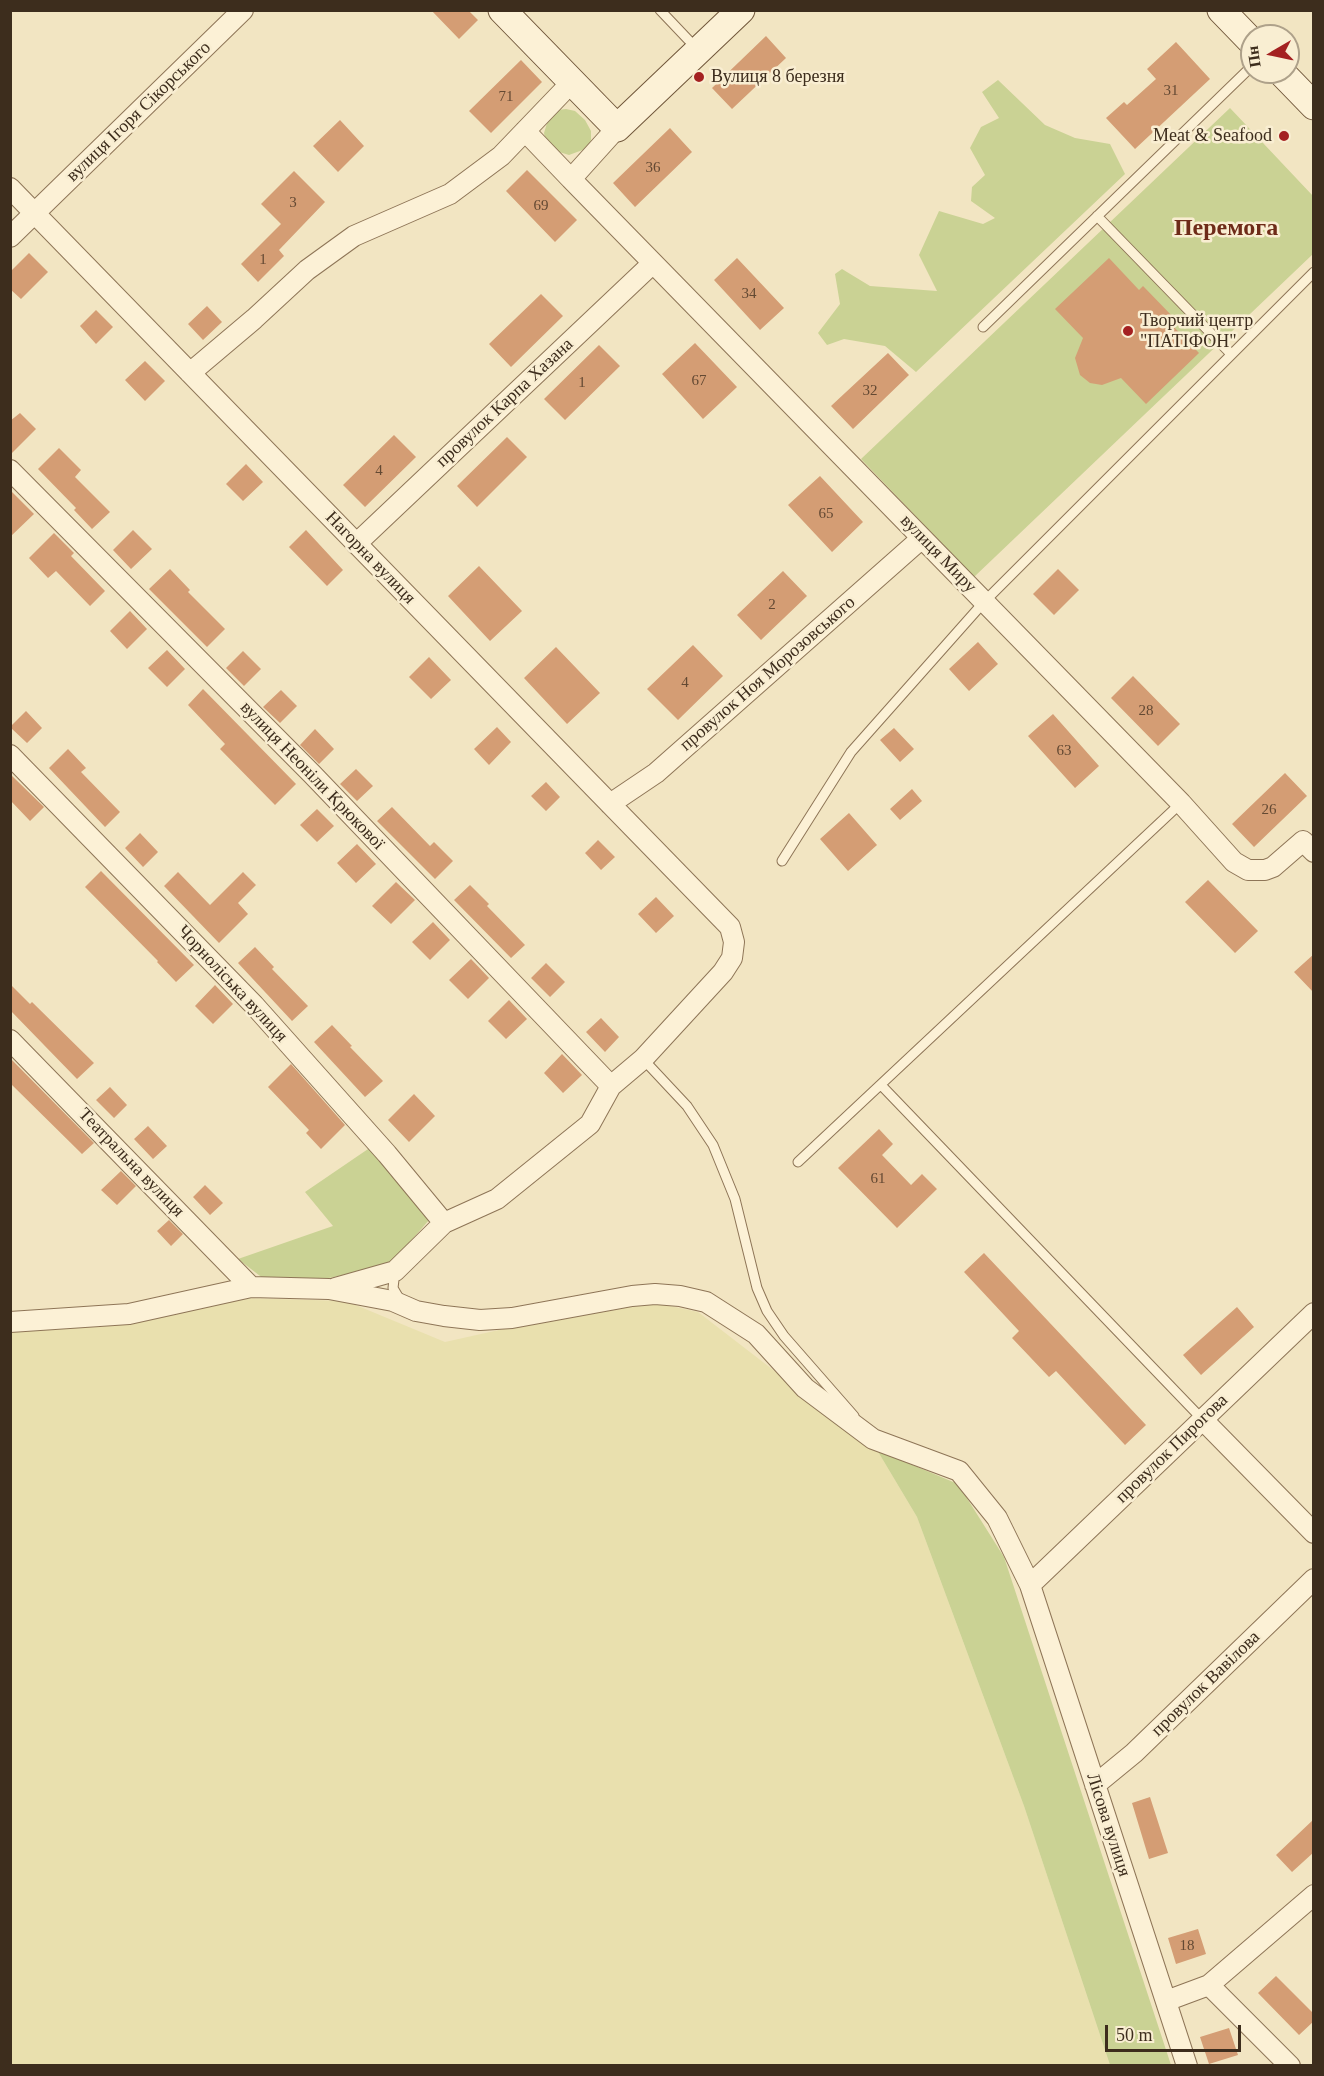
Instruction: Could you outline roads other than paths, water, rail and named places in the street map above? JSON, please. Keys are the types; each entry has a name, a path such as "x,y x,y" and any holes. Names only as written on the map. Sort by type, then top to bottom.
{"street":[{"name":"вулиця Ігоря Сікорського","path":"10,237 243,10"},
{"path":"502,10 617,128"},
{"path":"571,179 617,128 741,10"},
{"path":"1221,10 1240,30"},
{"path":"190,373 307,270 335,249 354,236 450,194 501,156 572,82"},
{"path":"1293,84 1314,106"},
{"name":"вулиця Миру","path":"525,131 1181,803 1233,862 1248,870 1265,870 1273,867 1310,841"},
{"name":"Нагорна вулиця","path":"10,188 730,927 734,942 732,958 723,972 643,1059"},
{"name":"провулок Карпа Хазана","path":"356,543 653,263"},
{"name":"вулиця Неоніли Крюкової","path":"10,470 312,774 611,1086"},
{"name":"провулок Ноя Морозовського","path":"610,804 656,773 922,538"},
{"name":"Чорноліська вулиця","path":"10,755 254,1005 387,1154 444,1223"},
{"name":"Театральна вулиця","path":"10,1040 251,1287"},
{"path":"10,1322 129,1314 251,1287 329,1289 395,1272 444,1223 497,1199 590,1124 611,1086 643,1059"},
{"name":"Лісова вулиця","path":"329,1289 393,1301 416,1311 480,1320 512,1318 632,1296 672,1295 706,1302 756,1334 805,1388 873,1439 959,1471 997,1518 1030,1585 1186,2066"},
{"name":"провулок Пирогова","path":"1030,1585 1314,1312"},
{"path":"1203,1420 1314,1533"},
{"name":"провулок Вавілова","path":"1095,1785 1134,1753 1314,1580"},
{"path":"1166,2001 1209,1984 1314,1894"},
{"path":"1209,1984 1290,2066"}],"lane":[{"path":"660,10 698,51"},
{"path":"983,327 1240,78"},
{"path":"1097,216 1231,354"},
{"path":"782,861 851,752 984,602 1314,272"},
{"path":"798,1162 1181,803"},
{"path":"643,1059 687,1106 713,1145 735,1199 757,1288 767,1311 784,1336 873,1439"},
{"path":"881,1085 1203,1420"},
{"path":"395,1272 393,1288 405,1306"}],"place":[{"name":"Вулиця 8 березня","path":"699,77"},
{"name":"Meat & Seafood","path":"1284,136"},
{"name":"Творчий центр \"ПАТІФОН\"","path":"1128,331"}],"district":[{"name":"Перемога","path":"1226,229"}]}
